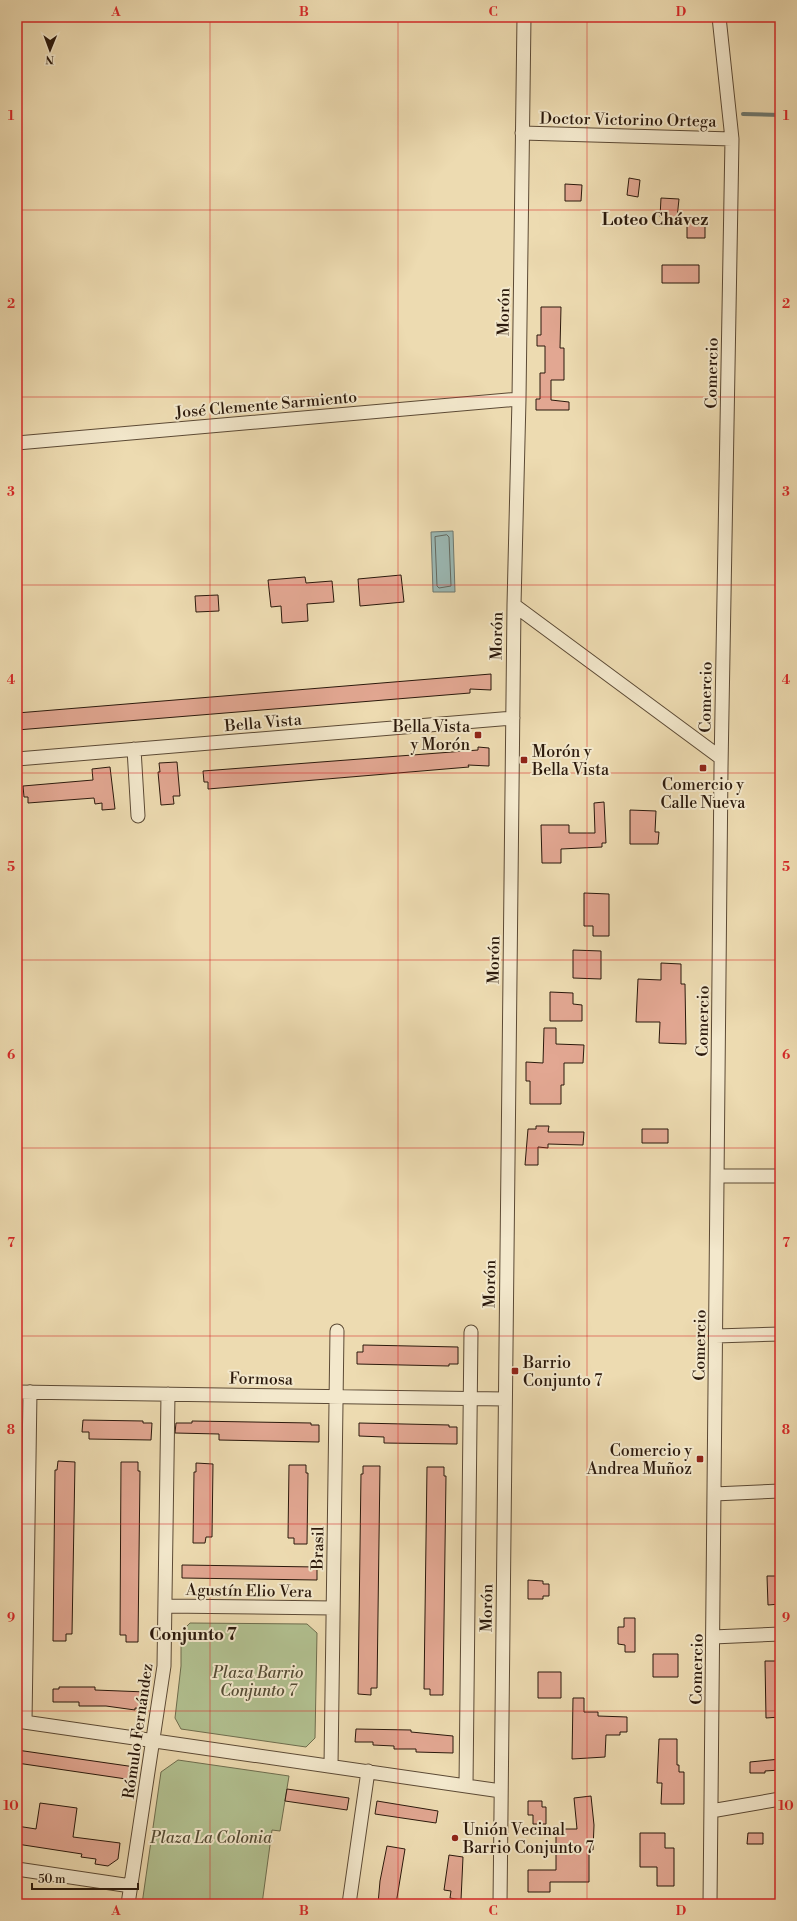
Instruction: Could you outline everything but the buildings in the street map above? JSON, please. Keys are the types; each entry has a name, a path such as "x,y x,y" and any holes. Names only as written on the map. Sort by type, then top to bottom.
{"street":[{"name":"Morón","path":"500,1904 512,718 519,399 524,17"},
{"name":"Comercio","path":"710,1904 721,758 732,139 719,17"},
{"name":"Doctor Victorino Ortega","path":"522,133 732,139"},
{"name":"José Clemente Sarmiento","path":"17,443 519,399"},
{"path":"514,605 721,758"},
{"name":"Bella Vista","path":"17,759 512,718"},
{"path":"134,750 138,816"},
{"path":"717,1176 780,1176"},
{"name":"Brasil","path":"331,1766 337,1331"},
{"name":"Morón","path":"466,1785 471,1332"},
{"path":"716,1336 780,1334"},
{"name":"Formosa","path":"17,1392 505,1399"},
{"path":"30,1392 21,1721 501,1791"},
{"name":"Rómulo Fernández","path":"128,1904 164,1666 168,1394"},
{"path":"714,1494 780,1491"},
{"name":"Agustín Elio Vera","path":"165,1606 333,1608"},
{"path":"713,1637 780,1634"},
{"path":"349,1904 368,1771"},
{"path":"711,1811 780,1799"},
{"path":"17,1869 131,1886"}],"green space":[{"name":"Plaza Barrio Conjunto 7","path":"190,1623 307,1624 317,1633 315,1738 306,1747 181,1729 175,1718 181,1666 181,1632"},
{"name":"Plaza La Colonia","path":"178,1760 289,1776 280,1831 272,1830 262,1904 142,1904 161,1772"}],"water":[{"path":"453,531 455,592 433,592 431,532"}],"waterway":[{"path":"743,114 780,115"},
{"path":"780,1144 780,1151"}],"place":[{"name":"Bella Vista y Morón","path":"478,735"},
{"name":"Morón y Bella Vista","path":"524,760"},
{"name":"Comercio y Calle Nueva","path":"703,768"},
{"name":"Barrio Conjunto 7","path":"515,1371"},
{"name":"Comercio y Andrea Muñoz","path":"700,1459"},
{"name":"Unión Vecinal Barrio Conjunto 7","path":"455,1838"}],"district":[{"name":"Loteo Chávez","path":"655,219"},
{"name":"Conjunto 7","path":"193,1634"}]}
